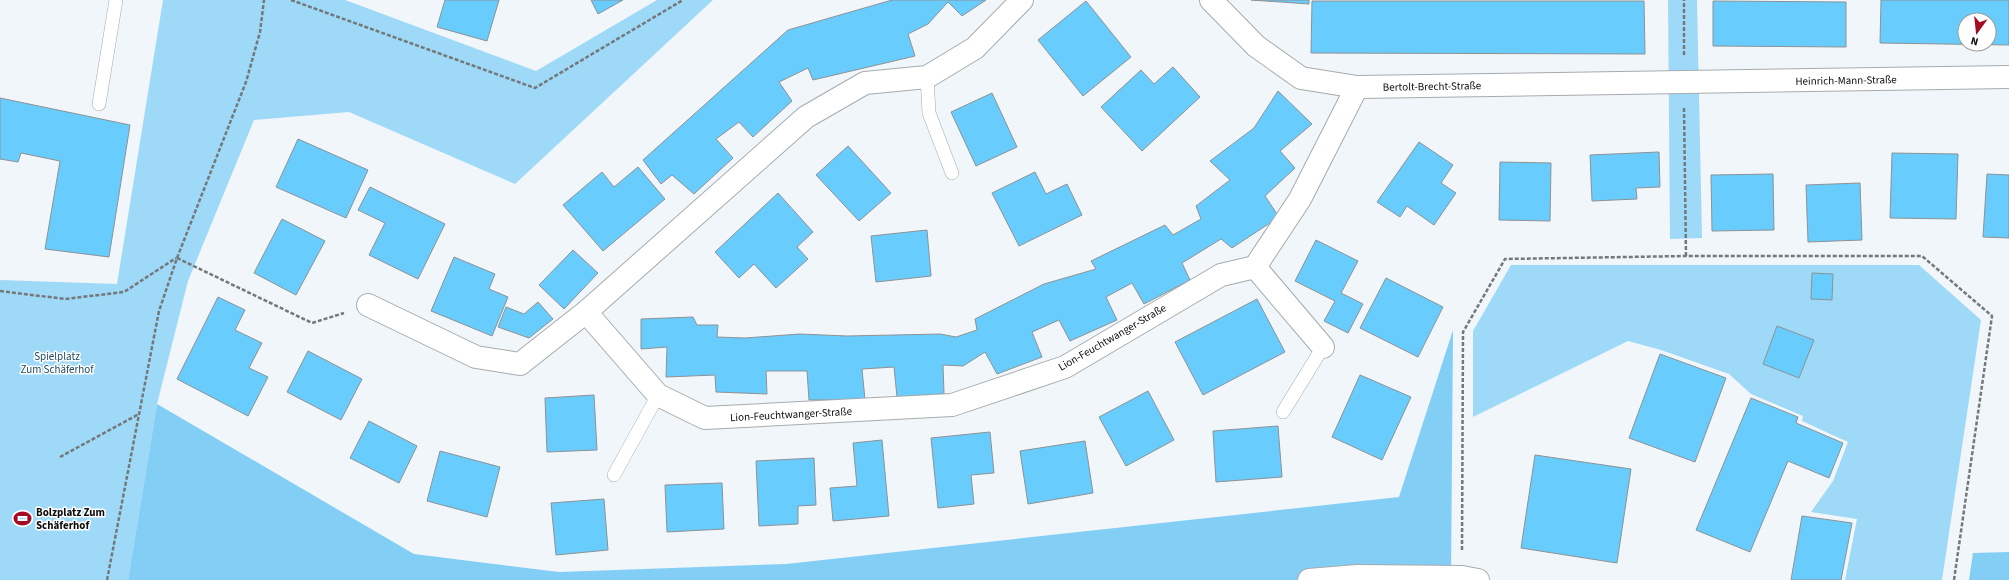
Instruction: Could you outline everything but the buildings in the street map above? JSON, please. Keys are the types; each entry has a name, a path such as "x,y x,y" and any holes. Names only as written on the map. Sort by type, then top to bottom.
{"street":[{"path":"368,305 476,357 520,364 586,312 806,117 865,83 927,77 975,48 1022,0"},
{"name":"Bertolt-Brecht-Straße","path":"1211,0 1256,46 1301,78 1358,87 1684,83"},
{"name":"Heinrich-Mann-Straße","path":"1684,83 2009,77"},
{"path":"1323,347 1255,267 1300,200 1358,87"},
{"name":"Lion-Feuchtwanger-Straße","path":"586,312 658,395 705,418 952,406 1065,367 1221,275 1255,267"},
{"path":"1309,580 1357,576 1470,578"}],"lane":[{"path":"99,104 116,0"},
{"path":"927,77 929,113 952,173"},
{"path":"1283,412 1323,347"},
{"path":"614,475 658,395"}],"path":[{"path":"108,580 159,312 177,258 246,82 260,32 264,0"},
{"path":"291,0 535,88 683,0"},
{"path":"1684,0 1686,256"},
{"path":"1470,578 1463,332 1505,259 1686,256 1922,256 1992,316 1954,580"},
{"path":"0,291 65,299 124,292 177,258"},
{"path":"177,258 312,324 368,305"},
{"path":"60,457 140,414"}],"green space":[{"name":"Spielplatz Zum Schäferhof","path":"163,0 345,0 536,71 657,0 713,0 515,184 349,112 254,120 188,281 157,404 128,580 0,580 0,280 117,284"},
{"path":"1668,0 1697,0 1702,238 1670,239"},
{"path":"1511,265 1919,265 1981,320 1942,580 1845,580 1857,519 1811,512 1833,481 1848,442 1802,421 1803,416 1751,394 1729,374 1661,350 1628,341 1473,417 1473,331"}],"shaded area":[{"path":"1453,330 1451,580 128,580 157,404 414,554 559,572 786,564 1399,497"},
{"path":"2009,552 2009,580 1969,580 1973,553"}],"place":[{"name":"Bolzplatz Zum Schäferhof","path":"23,518"}]}
